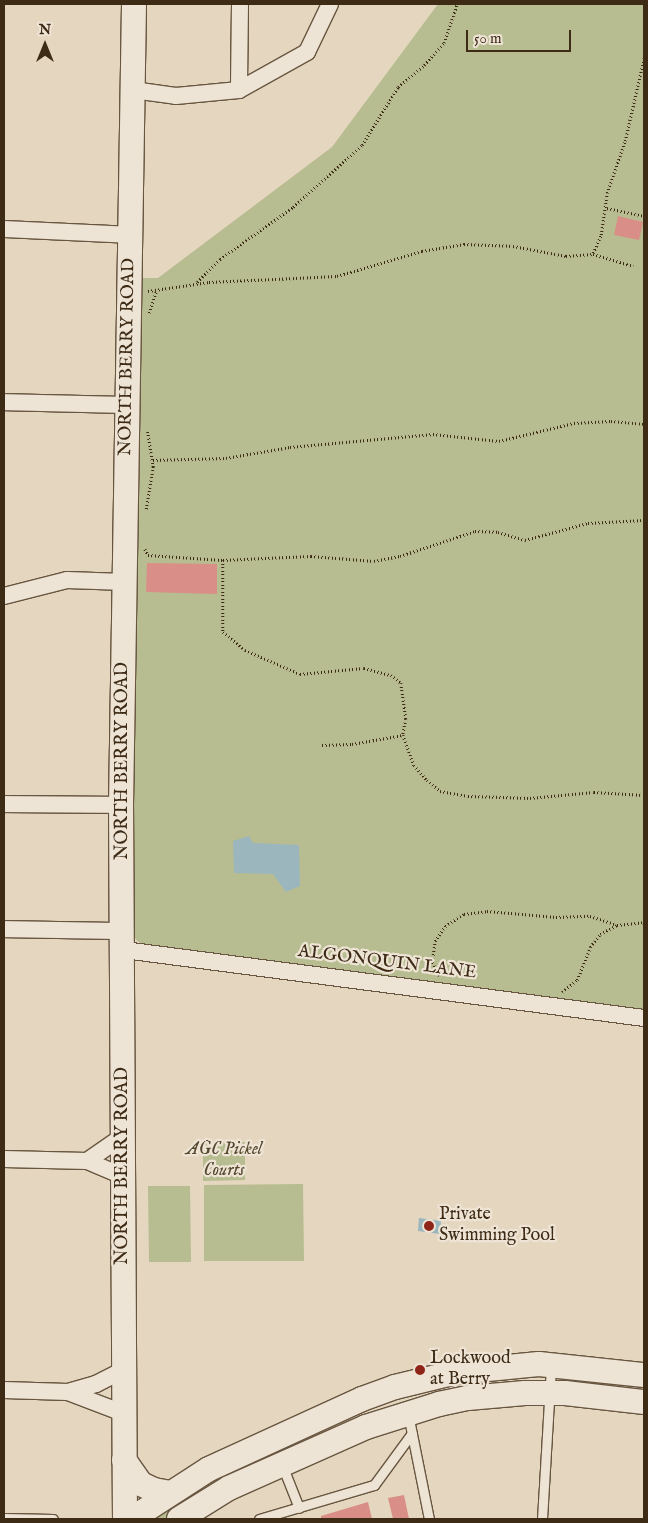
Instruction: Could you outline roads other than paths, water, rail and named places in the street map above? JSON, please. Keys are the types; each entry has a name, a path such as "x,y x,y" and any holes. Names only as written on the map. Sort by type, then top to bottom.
{"main road":[{"name":"NORTH BERRY ROAD","path":"125,1519 123,1413 124,941 121,805 134,4"},
{"path":"138,1519 171,1493 209,1469 362,1398 399,1386 456,1372 551,1365 644,1375"},
{"path":"399,1386 410,1423"},
{"path":"181,1519 229,1488 366,1427 410,1423 468,1398 550,1393 644,1402"},
{"path":"272,1440 282,1465"},
{"path":"124,1460 141,1484 154,1490 171,1493"}],"street":[{"path":"239,90 240,4"},
{"path":"133,90 176,96 239,90 307,52 330,4"},
{"path":"4,229 130,235"},
{"path":"4,402 128,405"},
{"path":"4,596 67,580 125,582"},
{"path":"4,804 121,805"},
{"name":"ALGONQUIN LANE","path":"4,929 124,941 644,1018"},
{"path":"87,1161 123,1136"},
{"path":"4,1159 87,1161 123,1176"},
{"path":"4,1390 68,1392 96,1384 124,1370"},
{"path":"68,1392 123,1413"}],"lane":[{"path":"542,1519 551,1365"},
{"path":"259,1519 374,1485 410,1423"},
{"path":"410,1423 428,1519"},
{"path":"282,1465 299,1508"},
{"path":"4,1518 53,1519"}],"water":[{"path":"249,836 253,843 299,845 300,886 286,892 273,874 234,873 233,841"},
{"name":"Private Swimming Pool","path":"419,1218 441,1221 440,1234 418,1231"}],"place":[{"name":"Private Swimming Pool","path":"429,1226"},
{"name":"Lockwood at Berry","path":"420,1370"}],"park label":[{"name":"AGC Pickel Courts","path":"224,1161"}]}
